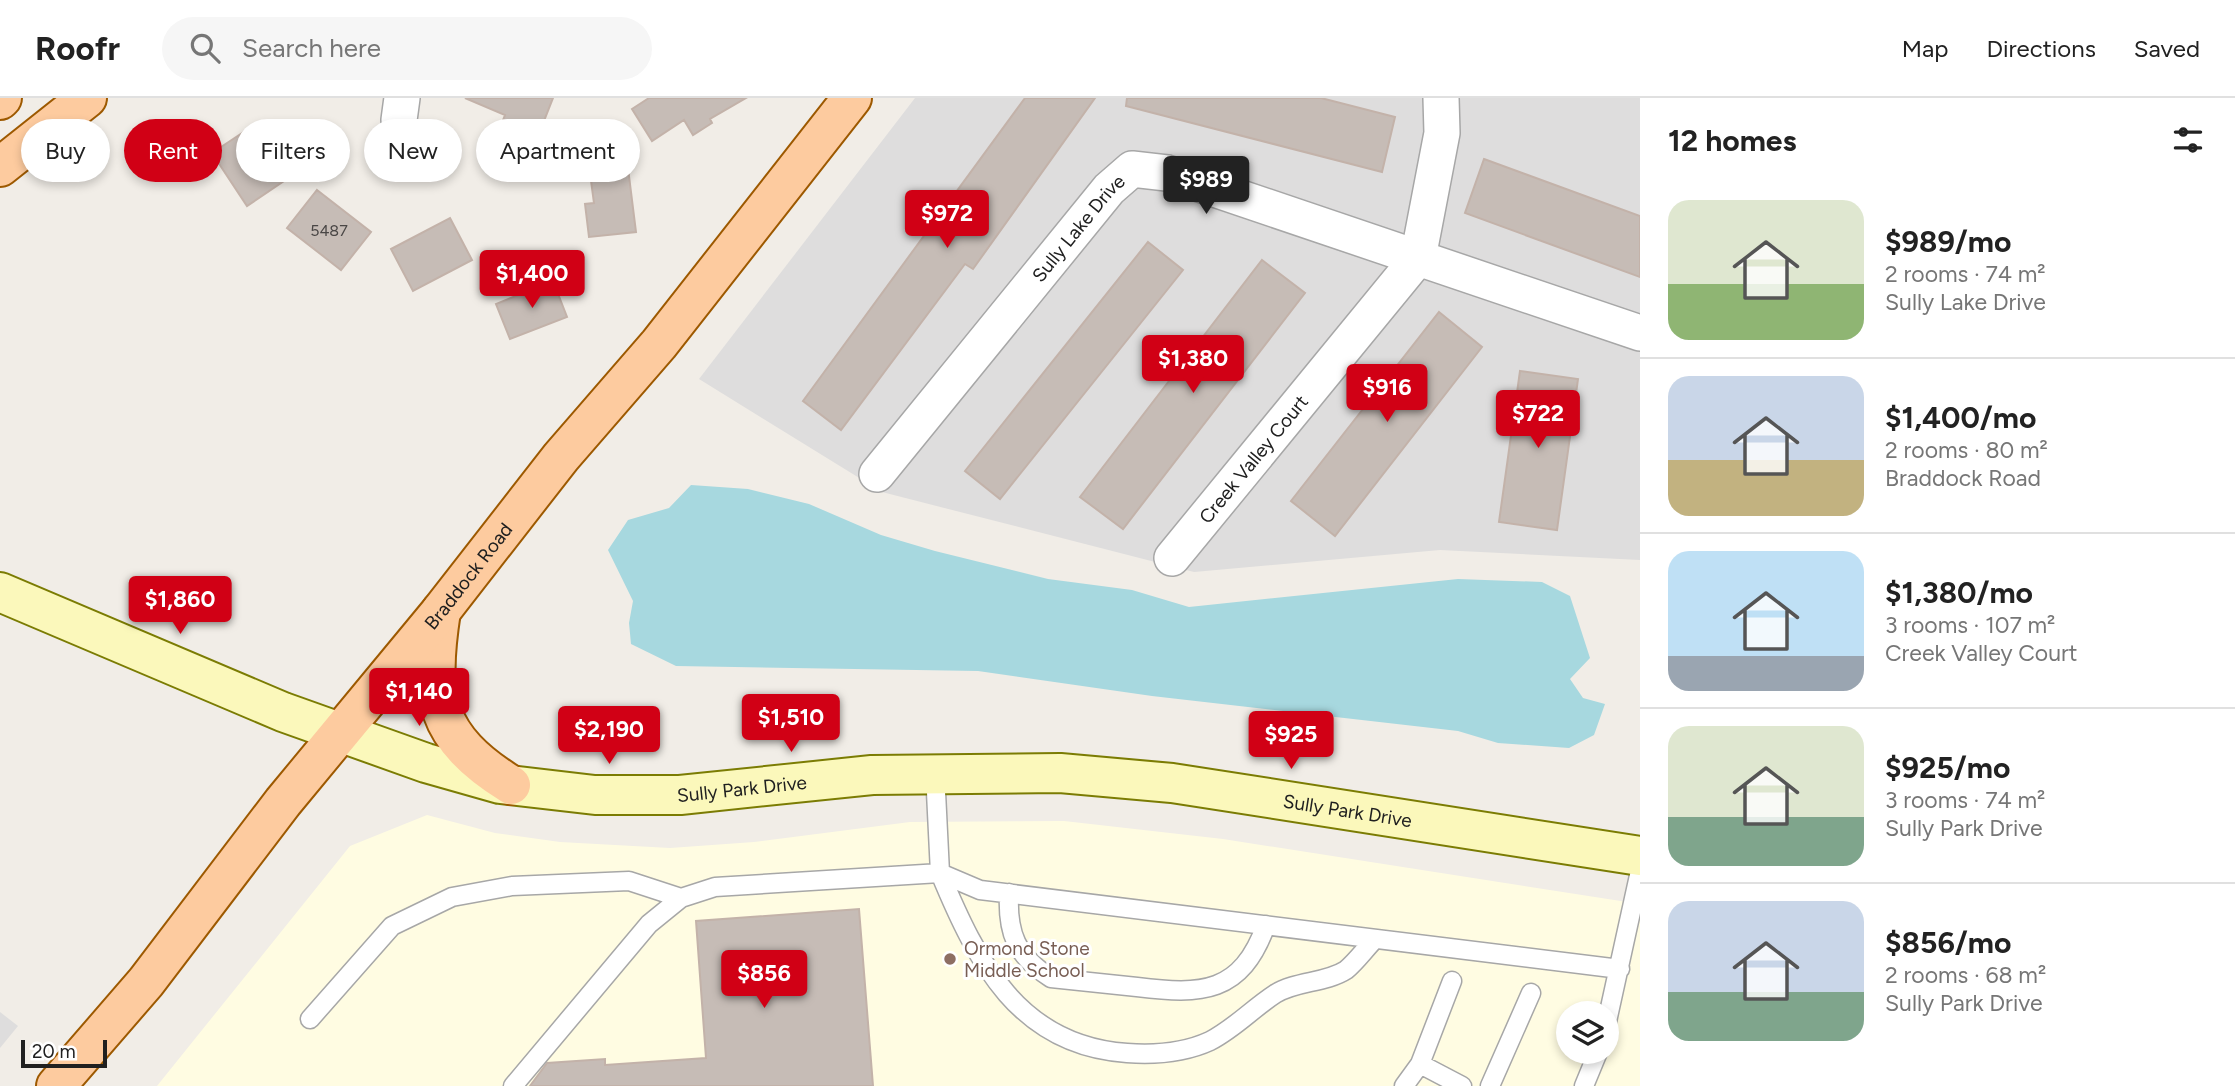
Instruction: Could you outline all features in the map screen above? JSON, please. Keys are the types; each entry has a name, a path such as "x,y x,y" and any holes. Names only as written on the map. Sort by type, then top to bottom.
{"main road":[{"path":"0,167 87,98"},
{"name":"Braddock Road","path":"56,1086 146,982 340,731 441,611 561,457 659,344 852,98"},
{"path":"441,611 433,676 443,717 474,758 511,785"}],"street":[{"name":"Creek Valley Court","path":"1172,558 1418,258 1442,134 1441,98"},
{"name":"Sully Lake Drive","path":"877,474 1109,189 1132,169 1167,173 1640,333"},
{"name":"Sully Park Drive","path":"0,592 266,705 426,762 511,785 595,795 680,795 872,775 935,772 1060,773 1172,783 1640,856"}],"lane":[{"path":"935,772 940,873 966,937 1024,1014 1063,1038 1111,1052 1158,1055 1208,1042 1243,1022 1277,993 1345,970 1375,939"},
{"path":"1612,1001 1640,871"},
{"path":"513,1086 649,924 681,898 715,887 940,873 980,890 1620,969"},
{"path":"310,1018 392,926 452,897 512,886 629,881 681,898"},
{"path":"1009,893 1007,925 1035,968 1051,978 1184,993 1209,990 1231,978 1258,948 1266,925"},
{"path":"1404,1086 1420,1064 1452,981"},
{"path":"1490,1086 1531,993"},
{"path":"1420,1064 1462,1086"},
{"path":"1584,1086 1593,1064"}],"shaded area":[{"path":"915,98 1640,98 1640,560 1440,550 1194,572 882,492 699,379"},
{"name":"Ormond Stone Middle School","path":"427,815 495,833 560,842 670,848 754,842 910,822 1064,821 1223,839 1640,904 1640,1086 157,1086 350,846"},
{"path":"0,1012 18,1026 0,1048"}],"water":[{"path":"691,485 748,489 809,504 881,535 935,551 1048,579 1132,590 1189,607 1458,579 1542,582 1570,596 1590,658 1570,679 1583,698 1605,704 1594,735 1569,748 1498,743 1458,731 1152,696 978,671 676,666 631,644 629,623 633,601 608,550 628,520 669,508"}],"building":[{"path":"465,98 553,98 545,119 503,119 505,115"},
{"path":"649,98 746,98 710,119 712,123 693,135 684,120 652,141 632,109"},
{"path":"1025,98 1095,98 973,269 965,264 841,430 803,401"},
{"path":"1127,98 1321,98 1395,117 1382,172 1126,106"},
{"path":"236,137 236,182 283,182 247,206 222,168 222,146"},
{"path":"1484,159 1640,216 1640,277 1465,213"},
{"path":"591,182 630,182 636,232 589,237 585,204 594,203"},
{"path":"317,190 371,232 341,270 287,228"},
{"path":"450,218 472,260 413,291 391,249"},
{"path":"1148,242 1183,270 1000,499 965,471"},
{"path":"1262,260 1305,293 1123,529 1080,497"},
{"path":"553,281 567,317 510,339 496,304"},
{"path":"1439,312 1482,347 1335,536 1291,501"},
{"path":"1520,371 1578,379 1557,530 1499,522"},
{"path":"859,909 873,1086 530,1086 547,1063 605,1059 605,1065 706,1058 696,921"}],"place":[{"name":"Ormond Stone Middle School","path":"950,959"}]}
